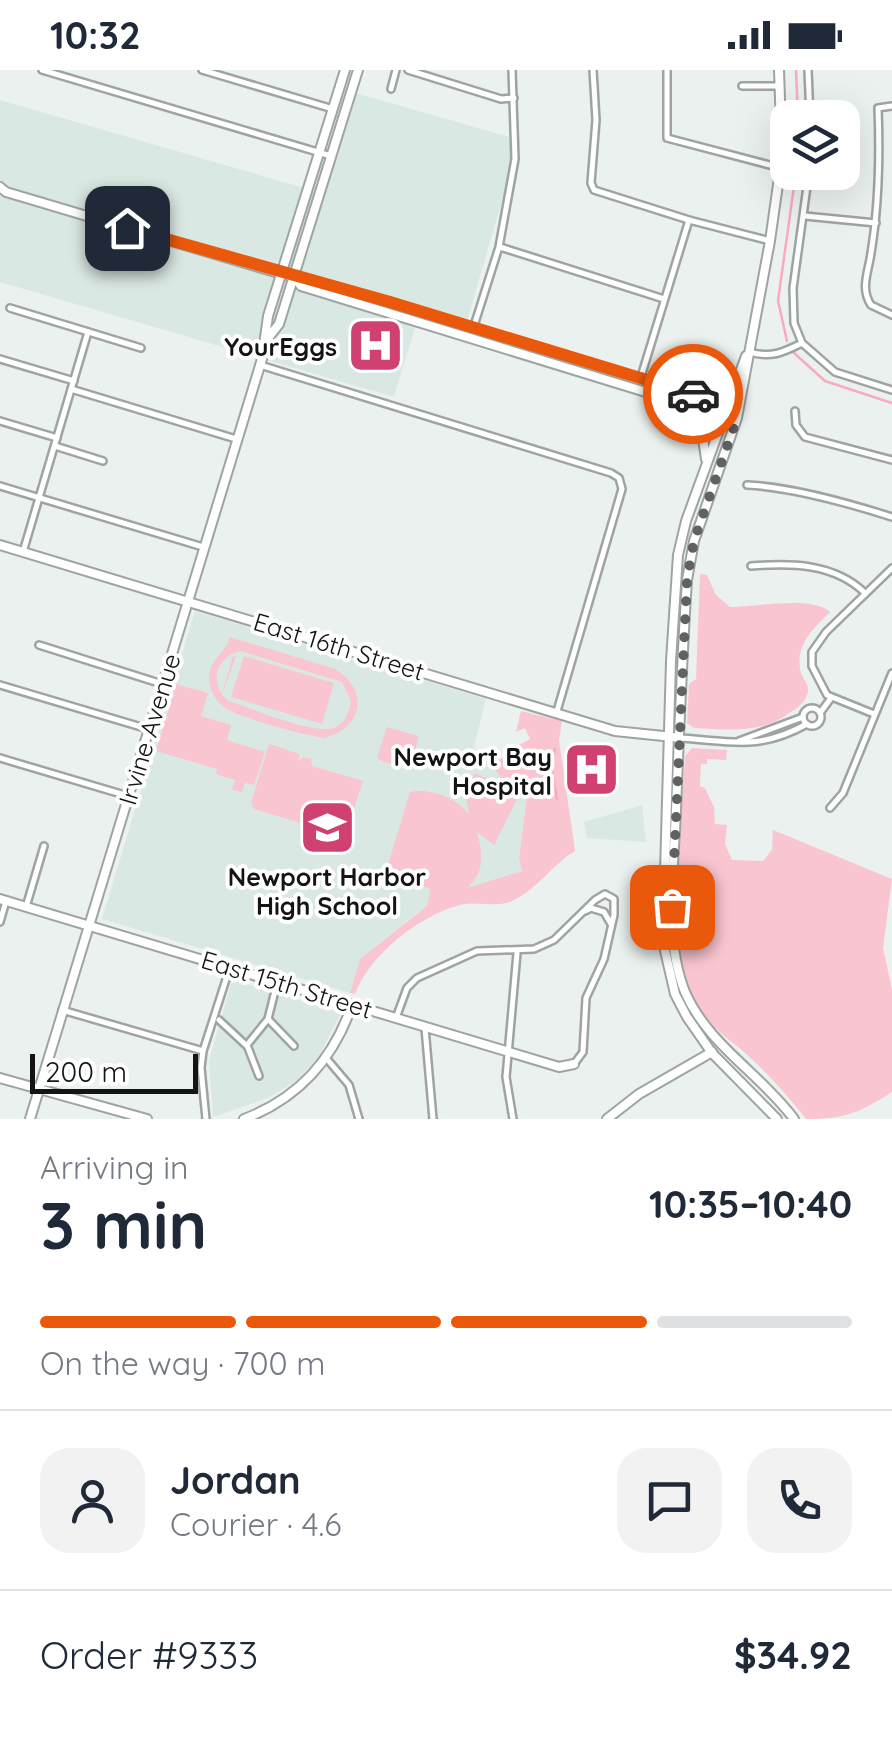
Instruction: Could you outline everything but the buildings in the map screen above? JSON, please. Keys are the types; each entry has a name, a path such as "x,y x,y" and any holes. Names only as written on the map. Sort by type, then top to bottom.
{"street":[{"path":"42,70 332,156"},
{"path":"202,70 333,108"},
{"name":"Irvine Avenue","path":"268,338 266,326 344,70"},
{"name":"Irvine Avenue","path":"30,1119 268,338 279,324 295,278 358,70"},
{"path":"391,89 396,70"},
{"path":"408,70 501,99 514,98"},
{"path":"472,332 499,247 515,159 512,70"},
{"path":"593,70 594,190 770,242"},
{"path":"667,70 667,138 770,165"},
{"path":"780,70 781,100"},
{"path":"808,70 809,100"},
{"path":"742,86 781,86"},
{"path":"892,106 878,108 876,223 864,290 871,305 892,315"},
{"path":"777,1119 712,1053 680,1006 663,942 687,580 694,541 737,418 778,190"},
{"path":"807,190 792,304 802,343 835,372 892,390"},
{"path":"2,191 295,278 377,298 410,313"},
{"path":"805,216 876,223"},
{"path":"640,383 688,220"},
{"path":"499,247 664,299"},
{"path":"295,278 300,286 410,313 640,383 737,418"},
{"path":"348,300 377,298"},
{"path":"10,308 141,348"},
{"path":"23,552 88,332"},
{"path":"748,352 778,355 802,343"},
{"path":"748,352 686,520 676,580 674,941 685,991 698,1015 794,1119"},
{"path":"0,359 74,381"},
{"path":"260,366 610,472 619,478 622,488 557,711"},
{"path":"640,383 680,401 725,412"},
{"path":"72,389 237,439"},
{"path":"680,401 696,417 704,436 702,478"},
{"path":"795,410 796,425 805,437 892,460"},
{"path":"0,421 104,461"},
{"path":"0,486 204,547"},
{"path":"748,486 770,486 892,516"},
{"name":"East 16th Street","path":"0,545 616,731 674,737"},
{"path":"751,566 792,563 819,568 843,576 865,593"},
{"path":"874,714 829,696 812,666 812,652 826,632 892,568"},
{"path":"676,580 687,580"},
{"path":"39,645 162,684"},
{"path":"830,808 843,794 892,673"},
{"path":"0,684 148,729"},
{"path":"674,737 750,745 777,738 817,723 818,711 829,696"},
{"path":"739,741 774,730 803,716 807,709 818,711"},
{"path":"803,716 807,724"},
{"path":"774,730 777,738"},
{"path":"0,758 128,796"},
{"path":"26,907 44,846"},
{"path":"396,1018 407,988 426,973 477,951 518,952 554,940 601,895 610,896 615,906 612,925 604,959 586,998 583,1052 574,1064"},
{"path":"0,922 3,900"},
{"name":"East 15th Street","path":"3,900 559,1067 574,1064"},
{"path":"582,912 599,909 612,925"},
{"path":"513,1119 506,1077 518,952"},
{"path":"206,1119 204,1051 230,967"},
{"path":"247,1046 268,1019 276,992"},
{"path":"244,1119 270,1108 304,1084 327,1059 352,1005"},
{"path":"62,1010 204,1051"},
{"path":"268,1019 294,1046"},
{"path":"219,1020 247,1046 259,1076"},
{"path":"426,1027 433,1119"},
{"path":"607,1119 639,1094 721,1044"},
{"path":"327,1059 349,1085 359,1119"},
{"path":"0,1078 148,1119"},
{"path":"270,1108 276,1119"}],"shaded area":[{"path":"356,93 520,140 466,324 421,308 394,397 0,282 0,100 325,194"},
{"path":"700,574 707,575 716,595 730,607 797,603 830,612 806,639 800,654 801,673 808,689 805,699 785,716 742,729 694,728 687,723 689,684 696,679"},
{"name":"Newport Harbor High School","path":"195,611 486,699 474,747 500,780 527,795 519,859 522,871 464,890 418,912 360,959 350,993 102,919"},
{"path":"230,637 335,669 354,687 354,717 337,733 324,738 260,722 227,709 214,695 209,676","holes":["240,651 342,682 351,701 348,713 339,725 327,729 299,725 229,701 222,695 236,656 222,694 217,674 222,662"]},
{"path":"244,656 334,683 322,724 231,697"},
{"path":"176,684 208,693 201,716 231,725 227,740 265,752 254,785 245,783 242,792 232,790 235,780 216,774 217,769 156,751"},
{"path":"521,711 562,721 559,740 575,851 514,900 460,905 413,927 384,951 355,994 350,993 360,959 428,905 430,888 389,877 386,871 410,792 442,796 469,814 466,797 475,773 519,795 494,845 477,832 481,862 477,876 467,888 522,871 519,859 527,796 500,780 490,765 502,758 511,768 518,764 512,749 530,739 525,728 516,732"},
{"path":"387,727 418,736 414,752 405,762 392,764 377,758"},
{"path":"269,744 300,754 298,762 303,757 311,759 312,766 363,781 349,823 321,829 254,809 251,802"},
{"path":"692,748 727,750 726,760 707,759 707,764 701,764 700,786 705,788 714,807 715,824 727,825 725,844 732,860 763,861 772,850 773,830 892,879 883,948 892,990 892,1092 861,1110 831,1118 806,1119 764,1071 710,1023 689,989 681,958 676,889 685,756"},
{"path":"642,805 646,842 587,838 584,822"},
{"path":"237,981 341,1013 318,1058 296,1081 268,1098 213,1117 209,1061 231,984"}],"waterway":[{"path":"796,70 797,100"},
{"path":"787,341 778,301 793,190"},
{"path":"794,353 825,381 892,403"},
{"path":"555,749 551,764 557,799"}],"way so far":[{"path":"672,907 687,580 694,541 737,418 727,407 693,394"}],"place":[{"name":"YourEggs","path":"376,346"},
{"name":"Newport Bay Hospital","path":"591,770"},
{"name":"Newport Harbor High School","path":"327,827"}],"route":[{"path":"127,228 390,302 693,394"}]}
